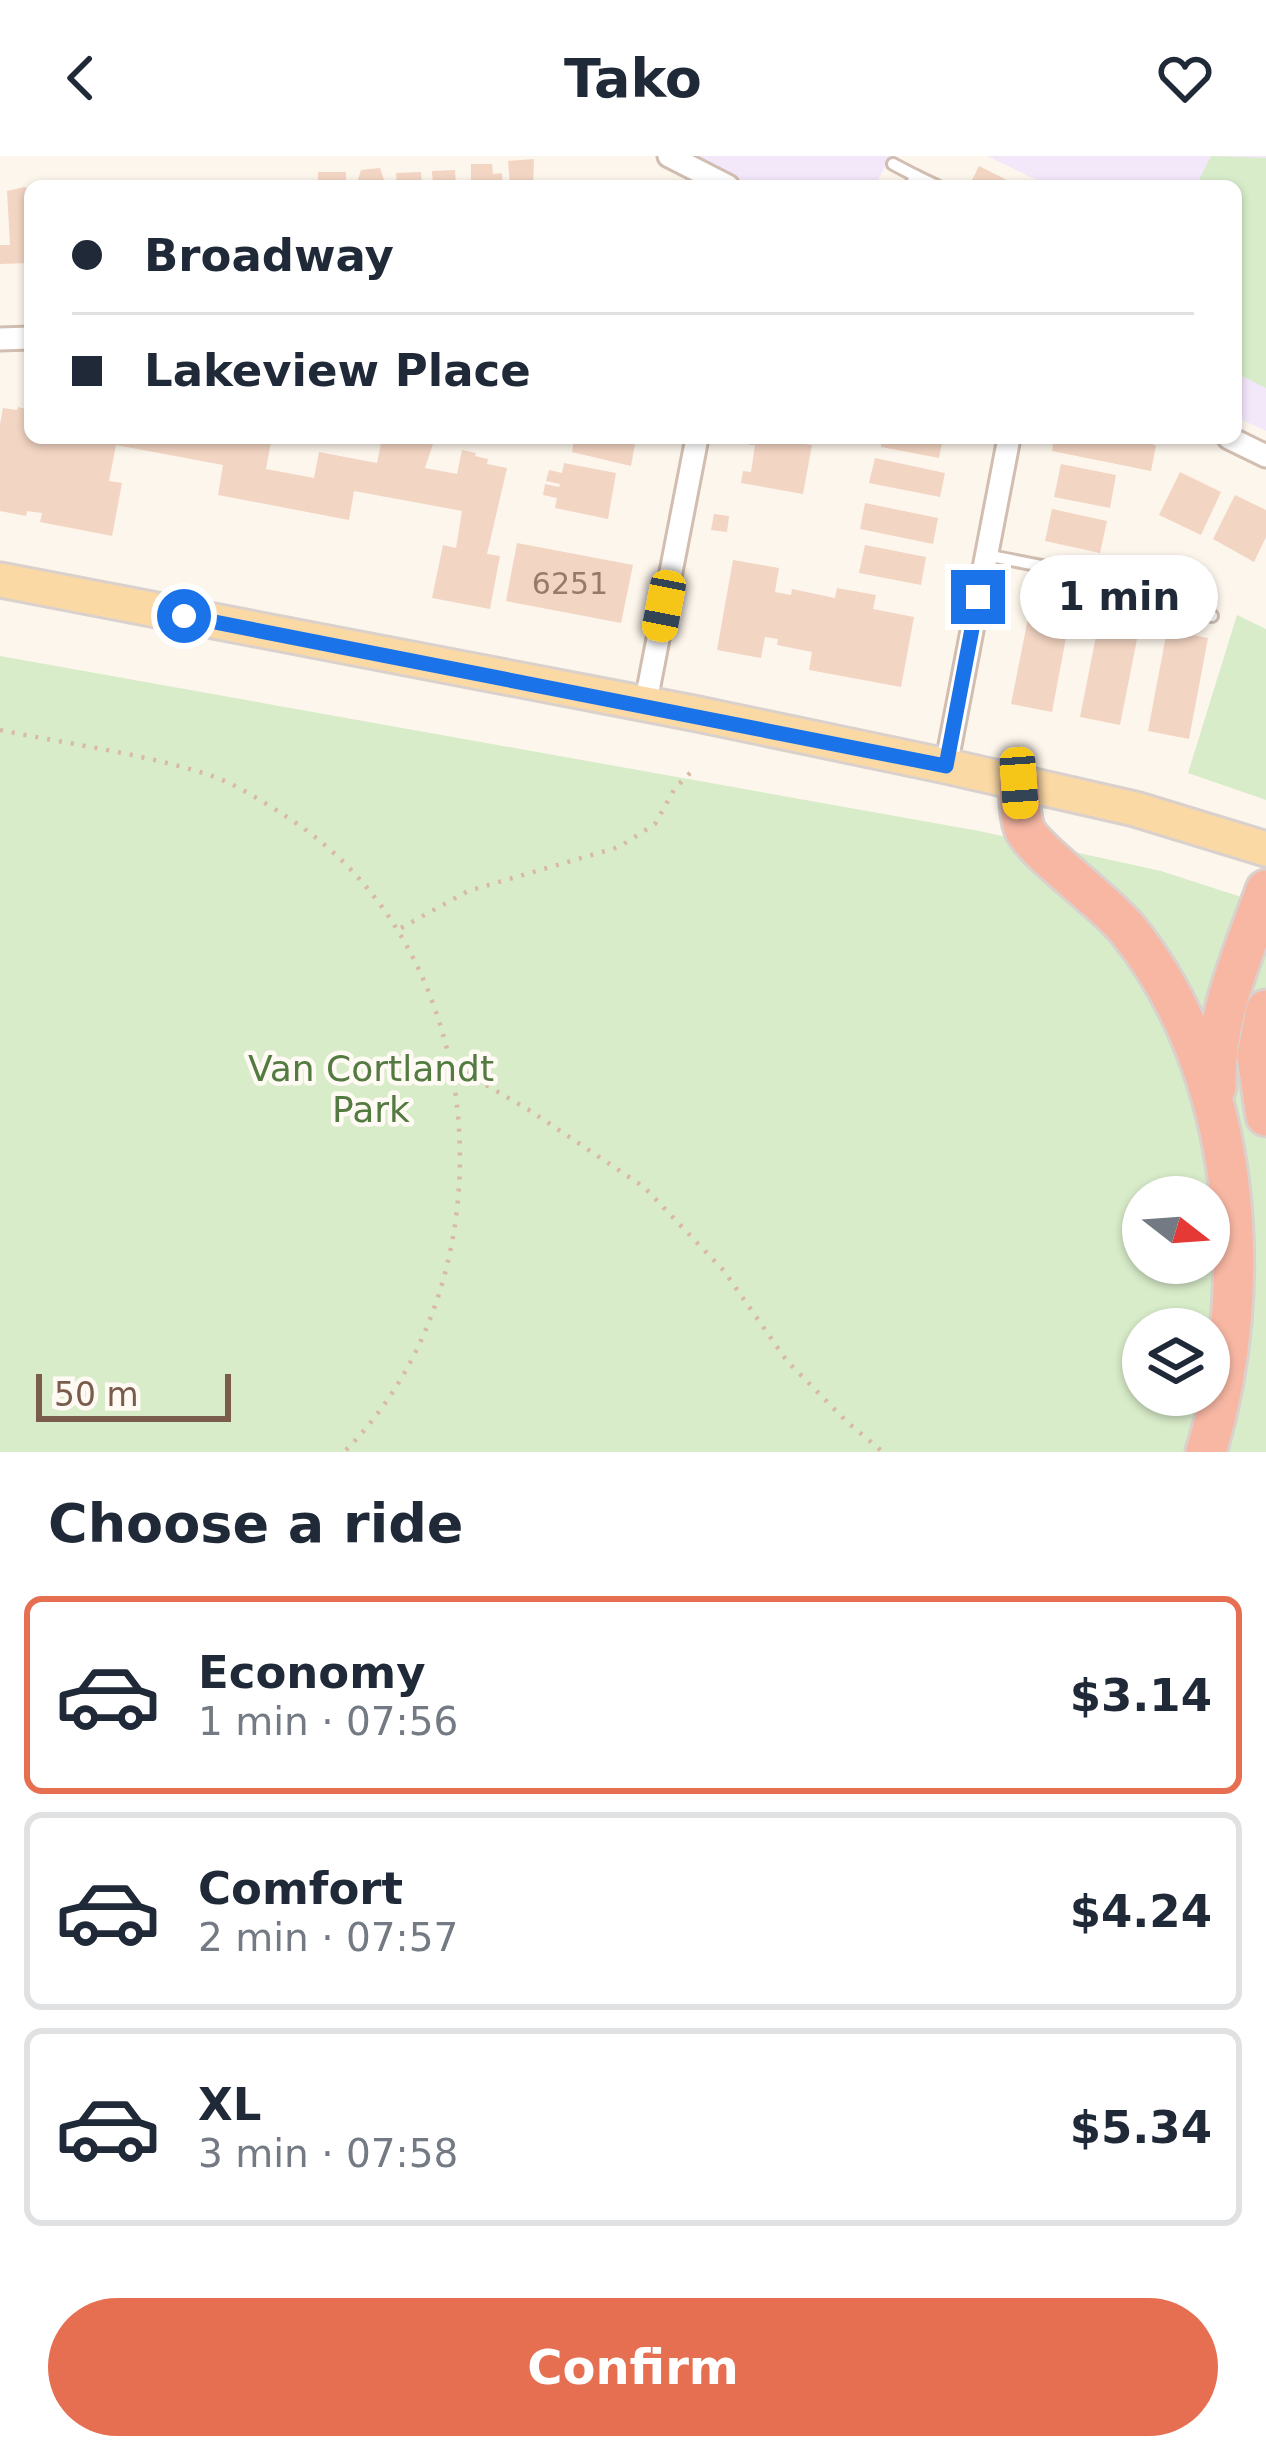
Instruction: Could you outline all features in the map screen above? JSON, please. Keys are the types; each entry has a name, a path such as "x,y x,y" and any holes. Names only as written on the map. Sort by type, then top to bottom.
{"highway":[{"path":"1019,783 1022,820 1029,838 1115,914 1165,980 1195,1050 1223,1153"},
{"path":"1206,1452 1225,1378 1234,1300 1234,1232 1216,1083 1219,1035 1266,890"},
{"path":"1266,1010 1257,1068 1266,1116"}],"main road":[{"path":"0,580 946,766 1174,820 1266,849"}],"street":[{"path":"668,156 716,180"},
{"path":"645,706 697,444"},
{"path":"946,766 1008,444"}],"lane":[{"path":"892,164 912,180"},
{"path":"986,555 1119,581 1175,598 1212,616"}],"path":[{"path":"0,730 209,775 288,818 323,843 399,929 431,994 452,1065 462,1153 453,1232 439,1292 416,1351 344,1452"},
{"path":"399,929 468,891 619,848 655,824 675,788 692,771"},
{"path":"452,1065 644,1187 724,1271 787,1361 847,1423 883,1452"}],"shaded area":[{"path":"691,156 890,156 878,180 743,180"},
{"path":"987,156 1266,156 1266,431 1242,420 1242,180 1037,180"}],"green space":[{"path":"1211,156 1266,158 1266,388 1242,376 1242,180 1199,180"},
{"path":"1237,615 1266,629 1266,800 1188,773"},
{"name":"Van Cortlandt Park","path":"0,656 979,831 1161,871 1266,905 1266,1452 0,1452"}],"building":[{"path":"534,159 533,180 510,180 508,161"},
{"path":"471,164 492,164 493,174 502,173 503,180 471,180"},
{"path":"979,166 1007,180 972,180"},
{"path":"380,168 384,180 358,180 361,170"},
{"path":"455,170 456,180 433,180 432,171"},
{"path":"318,172 346,172 346,180 318,180"},
{"path":"421,172 422,180 397,180 396,173"},
{"path":"24,187 24,263 0,264 0,245 10,245 7,191"},
{"path":"3,408 24,408 24,444 271,444 266,469 314,478 319,452 377,463 381,444 433,444 425,468 457,474 462,450 476,453 488,459 487,464 507,468 487,554 500,556 490,609 432,598 443,545 456,548 462,511 354,491 349,520 218,495 223,465 116,445 109,481 122,483 112,536 40,522 42,513 27,511 26,516 0,511 0,424"},
{"path":"573,444 635,444 631,466 572,452"},
{"path":"803,444 812,445 803,494 741,483 743,471 751,472 755,445 749,445"},
{"path":"881,444 942,444 939,458"},
{"path":"1053,444 1156,446 1151,471 1052,451"},
{"path":"875,458 945,473 940,497 869,483"},
{"path":"564,463 616,473 608,519 555,508 557,498 543,495 545,484 559,487 546,481 549,470 562,473"},
{"path":"1061,464 1116,475 1110,508 1054,497"},
{"path":"1180,472 1221,492 1201,535 1159,515"},
{"path":"1235,495 1266,510 1266,537 1254,562 1213,539"},
{"path":"865,503 938,518 933,544 860,529"},
{"path":"1052,509 1107,521 1100,553 1045,541"},
{"path":"714,514 729,516 727,532 711,530"},
{"path":"517,543 633,565 621,623 506,601"},
{"path":"865,545 926,557 921,585 859,573"},
{"path":"733,560 779,568 775,592 791,595 792,589 835,598 837,588 876,595 873,609 914,617 901,687 809,670 812,652 777,645 778,639 765,637 761,658 717,650"},
{"path":"1031,603 1071,611 1052,712 1011,704"},
{"path":"1100,616 1140,624 1120,725 1080,717"},
{"path":"1167,630 1208,638 1189,739 1148,731"}],"route":[{"path":"184,616 946,766 978,597"}]}
